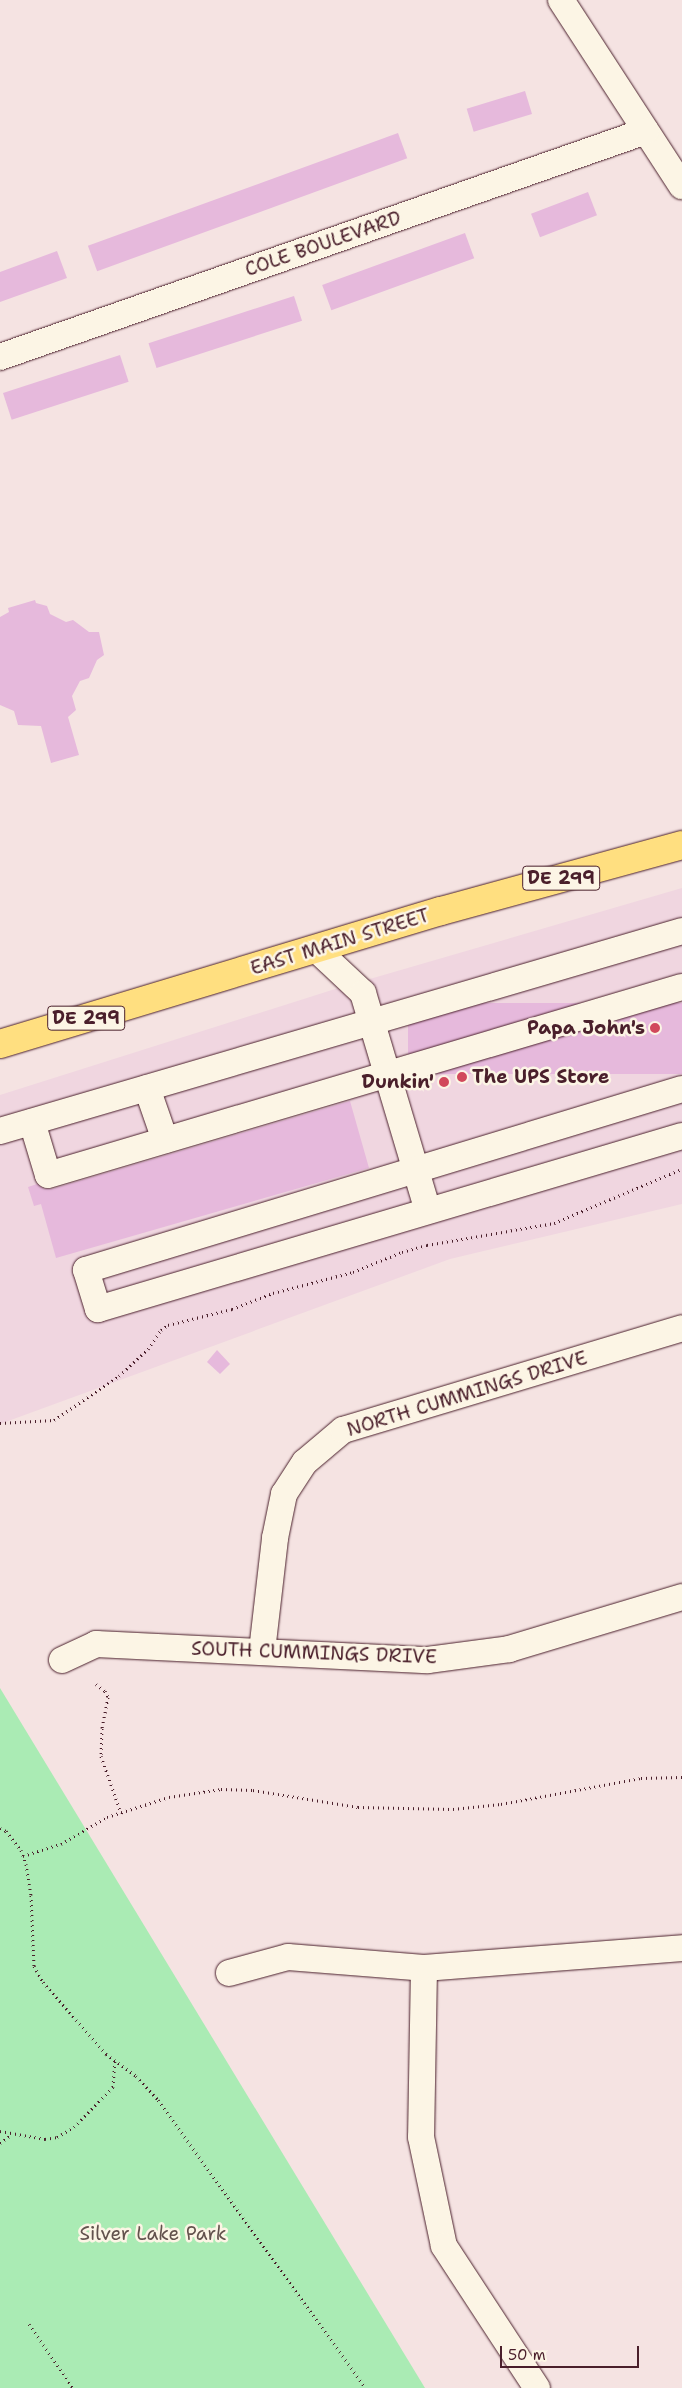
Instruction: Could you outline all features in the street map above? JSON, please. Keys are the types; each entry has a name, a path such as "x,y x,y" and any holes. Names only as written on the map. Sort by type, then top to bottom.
{"main road":[{"name":"EAST MAIN STREET","path":"0,1044 317,950 441,911 682,844"}],"street":[{"path":"566,2 682,186"},
{"name":"COLE BOULEVARD","path":"0,357 646,131"},
{"path":"0,1131 682,931"},
{"path":"317,950 363,993 373,1021 428,1211"},
{"path":"32,1122 48,1175 682,987"},
{"path":"147,1088 165,1140"},
{"path":"682,1089 86,1270 98,1309 682,1136"},
{"name":"NORTH CUMMINGS DRIVE","path":"262,1651 275,1538 284,1494 305,1462 343,1430 682,1328"},
{"name":"SOUTH CUMMINGS DRIVE","path":"62,1660 96,1644 428,1660 509,1649 682,1597"},
{"path":"229,1973 288,1957 424,1968 682,1948"},
{"path":"424,1968 421,2137 444,2246 537,2388"}],"path":[{"path":"0,1423 54,1420 119,1376 148,1349 160,1330 168,1325 232,1309 273,1293 353,1272 419,1247 554,1223 682,1169"},
{"path":"96,1684 105,1691 108,1697 102,1728 101,1756 121,1813"},
{"path":"23,1856 61,1844 108,1817 169,1797 221,1789 253,1790 358,1807 453,1809 501,1804 641,1778 682,1777"},
{"path":"0,1828 6,1831 21,1850 23,1856 31,1895 34,1966 42,1982 106,2054 136,2076 158,2100 366,2388"},
{"path":"0,2132 11,2135 51,2138 57,2137 74,2127 112,2088 115,2061"},
{"path":"0,2144 11,2135"},
{"path":"29,2324 73,2388"}],"shaded area":[{"path":"682,888 682,1204 450,1259 0,1424 0,1095 332,990"}],"green space":[{"name":"Silver Lake Park","path":"0,1688 425,2388 0,2388"}],"building":[{"path":"525,91 532,114 474,132 467,109"},
{"path":"398,133 407,158 97,271 88,246"},
{"path":"588,192 597,215 540,237 531,214"},
{"path":"465,233 474,258 331,310 322,285"},
{"path":"57,251 67,278 0,302 0,272"},
{"path":"294,296 302,321 157,368 148,343"},
{"path":"120,355 129,382 12,420 3,393"},
{"path":"35,600 36,603 47,606 50,614 66,622 73,620 89,632 99,632 104,655 97,660 89,678 80,681 72,696 76,710 68,717 79,755 51,763 41,726 18,725 14,711 0,705 0,617 9,612 8,608"},
{"path":"408,1003 682,1003 682,1074 408,1074"},
{"path":"350,1101 369,1168 56,1258 41,1204 34,1206 28,1187 37,1184 44,1189 52,1189"},
{"path":"217,1350 230,1364 220,1374 207,1362"}],"place":[{"name":"Papa John's","path":"655,1028"},
{"name":"The UPS Store","path":"462,1077"},
{"name":"Dunkin'","path":"444,1082"}]}
